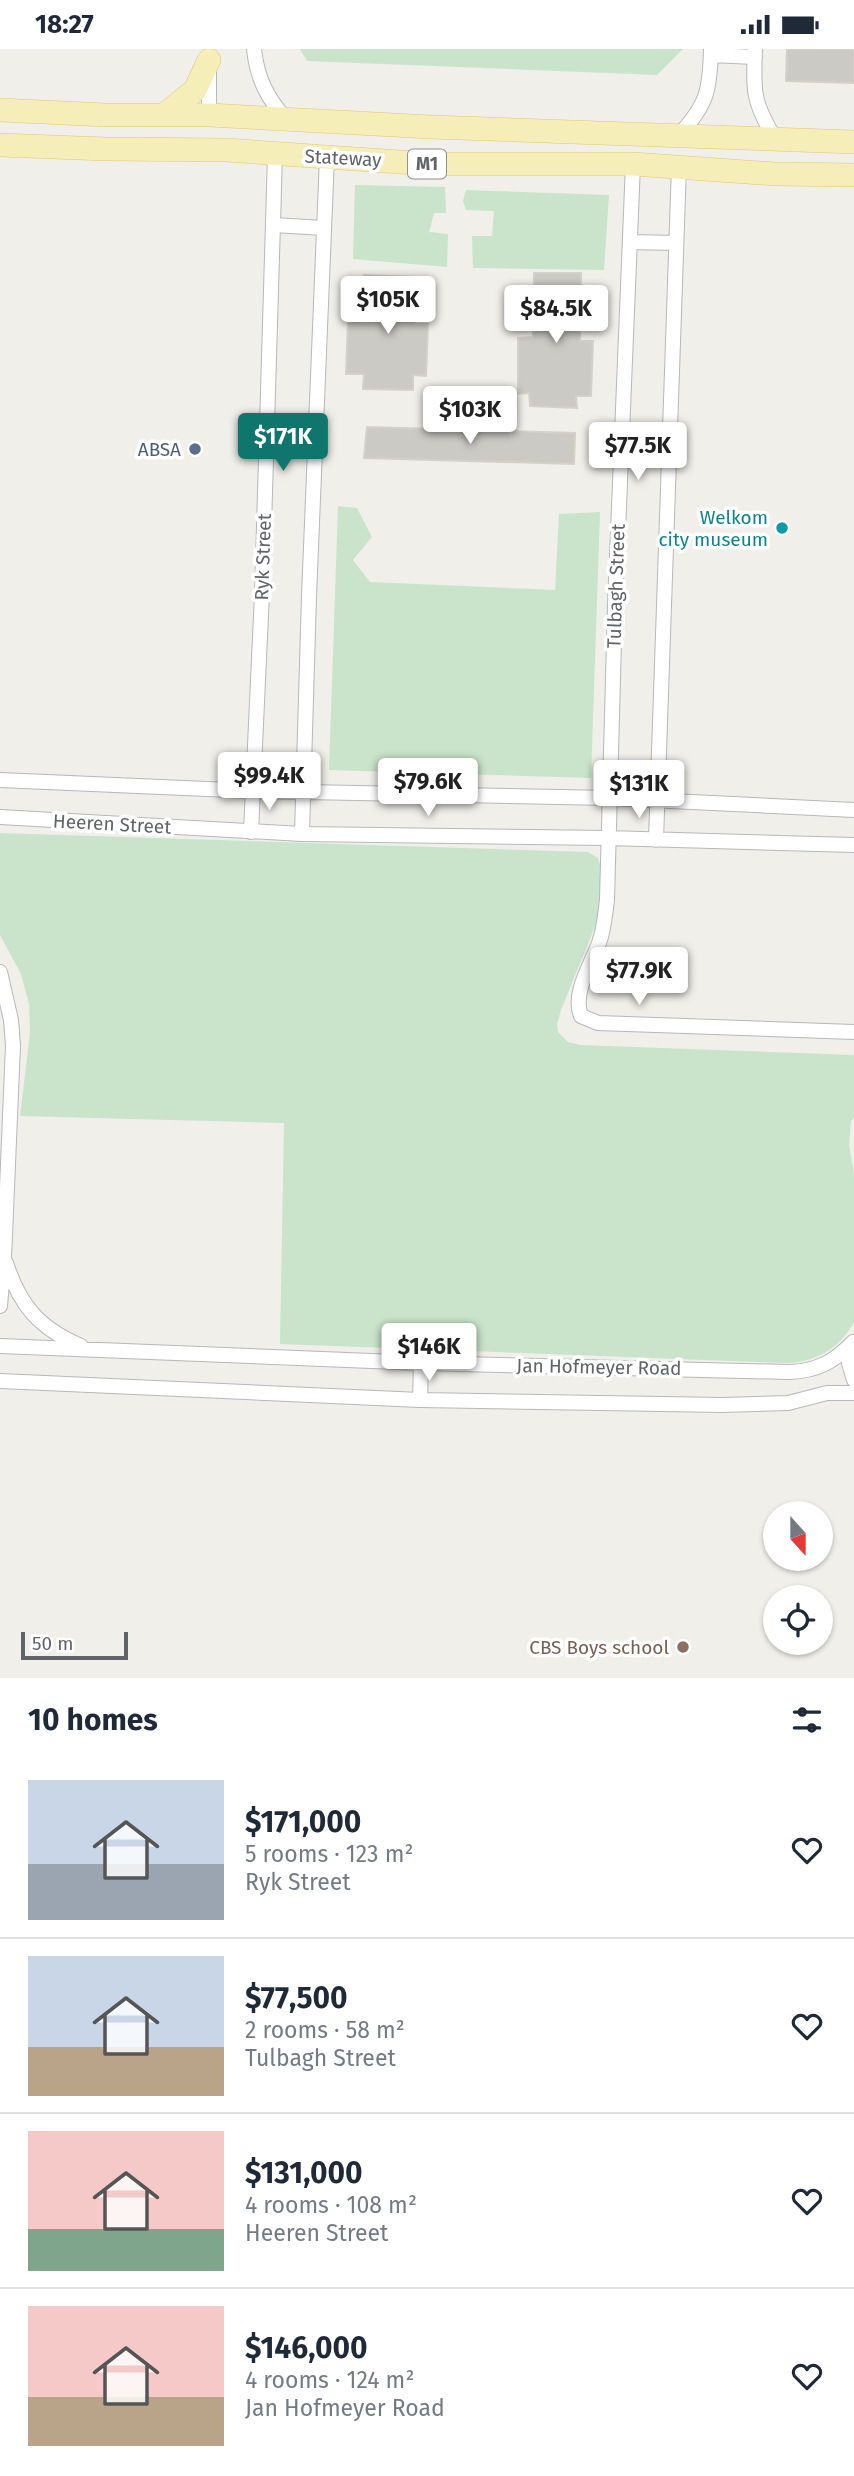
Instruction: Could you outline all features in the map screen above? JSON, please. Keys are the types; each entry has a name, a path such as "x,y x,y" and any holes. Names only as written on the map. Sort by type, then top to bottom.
{"main road":[{"path":"164,115 195,90 209,55"},
{"name":"Stateway","path":"0,110 106,115 209,115 431,127 854,142"},
{"path":"106,115 106,149"},
{"path":"209,115 212,135 226,150"},
{"path":"429,164 431,127"},
{"path":"525,163 529,129"},
{"name":"Stateway","path":"0,145 226,150 429,164 633,164 775,174 854,176"}],"street":[{"path":"254,49 261,82 274,106 287,120"},
{"path":"678,136 703,106 710,79 711,52 755,53 753,82 756,101 776,140"},
{"path":"209,55 209,115"},
{"name":"Ryk Street","path":"251,832 262,594 275,155"},
{"path":"302,834 327,157"},
{"name":"Tulbagh Street","path":"633,164 607,838 608,874 600,941 578,996 577,1007 581,1016 598,1023 854,1032"},
{"path":"656,840 679,166"},
{"path":"274,225 323,228"},
{"path":"630,242 676,243"},
{"name":"Heeren Street","path":"0,780 253,791 609,798 854,810"},
{"name":"Heeren Street","path":"0,817 302,834 854,845"},
{"path":"0,972 11,1020 5,1097 4,1259 0,1306"},
{"path":"4,1259 18,1294 33,1315 52,1332 87,1349"},
{"path":"853,1341 849,1363 854,1380"},
{"name":"Jan Hofmeyer Road","path":"0,1346 421,1363 800,1372 820,1368 840,1356 853,1341"},
{"path":"420,1400 421,1363"},
{"name":"Jan Hofmeyer Road","path":"0,1381 420,1400 723,1405 788,1403 827,1393 854,1392"}],"green space":[{"path":"300,49 683,49 657,75 307,61"},
{"path":"355,185 445,187 446,213 434,213 429,232 448,234 447,267 353,259"},
{"path":"466,190 609,195 604,270 473,268 472,236 492,236 494,211 466,210 463,201"},
{"path":"338,506 357,508 372,537 353,560 370,582 555,590 559,514 600,512 591,778 329,770"},
{"path":"0,833 588,852 598,858 602,871 598,919 557,1024 558,1032 568,1042 580,1045 854,1055 854,1117 851,1121 849,1145 854,1174 854,1322 842,1339 826,1352 808,1360 787,1363 280,1344 284,1123 20,1116 30,1033 29,1004 21,974 0,935"}],"building":[{"path":"787,49 854,49 854,83 786,81"},
{"path":"534,273 581,273 580,341 593,341 591,396 576,396 577,408 530,406 529,393 518,394 518,338 533,337"},
{"path":"364,275 415,277 415,324 428,324 426,376 413,375 413,390 363,389 364,374 346,374 348,322 365,321"},
{"path":"367,427 575,433 574,464 364,458"}],"place":[{"name":"ABSA","path":"195,449"},
{"name":"Welkom city museum","path":"782,528"},
{"name":"CBS Boys school","path":"683,1647"}]}
